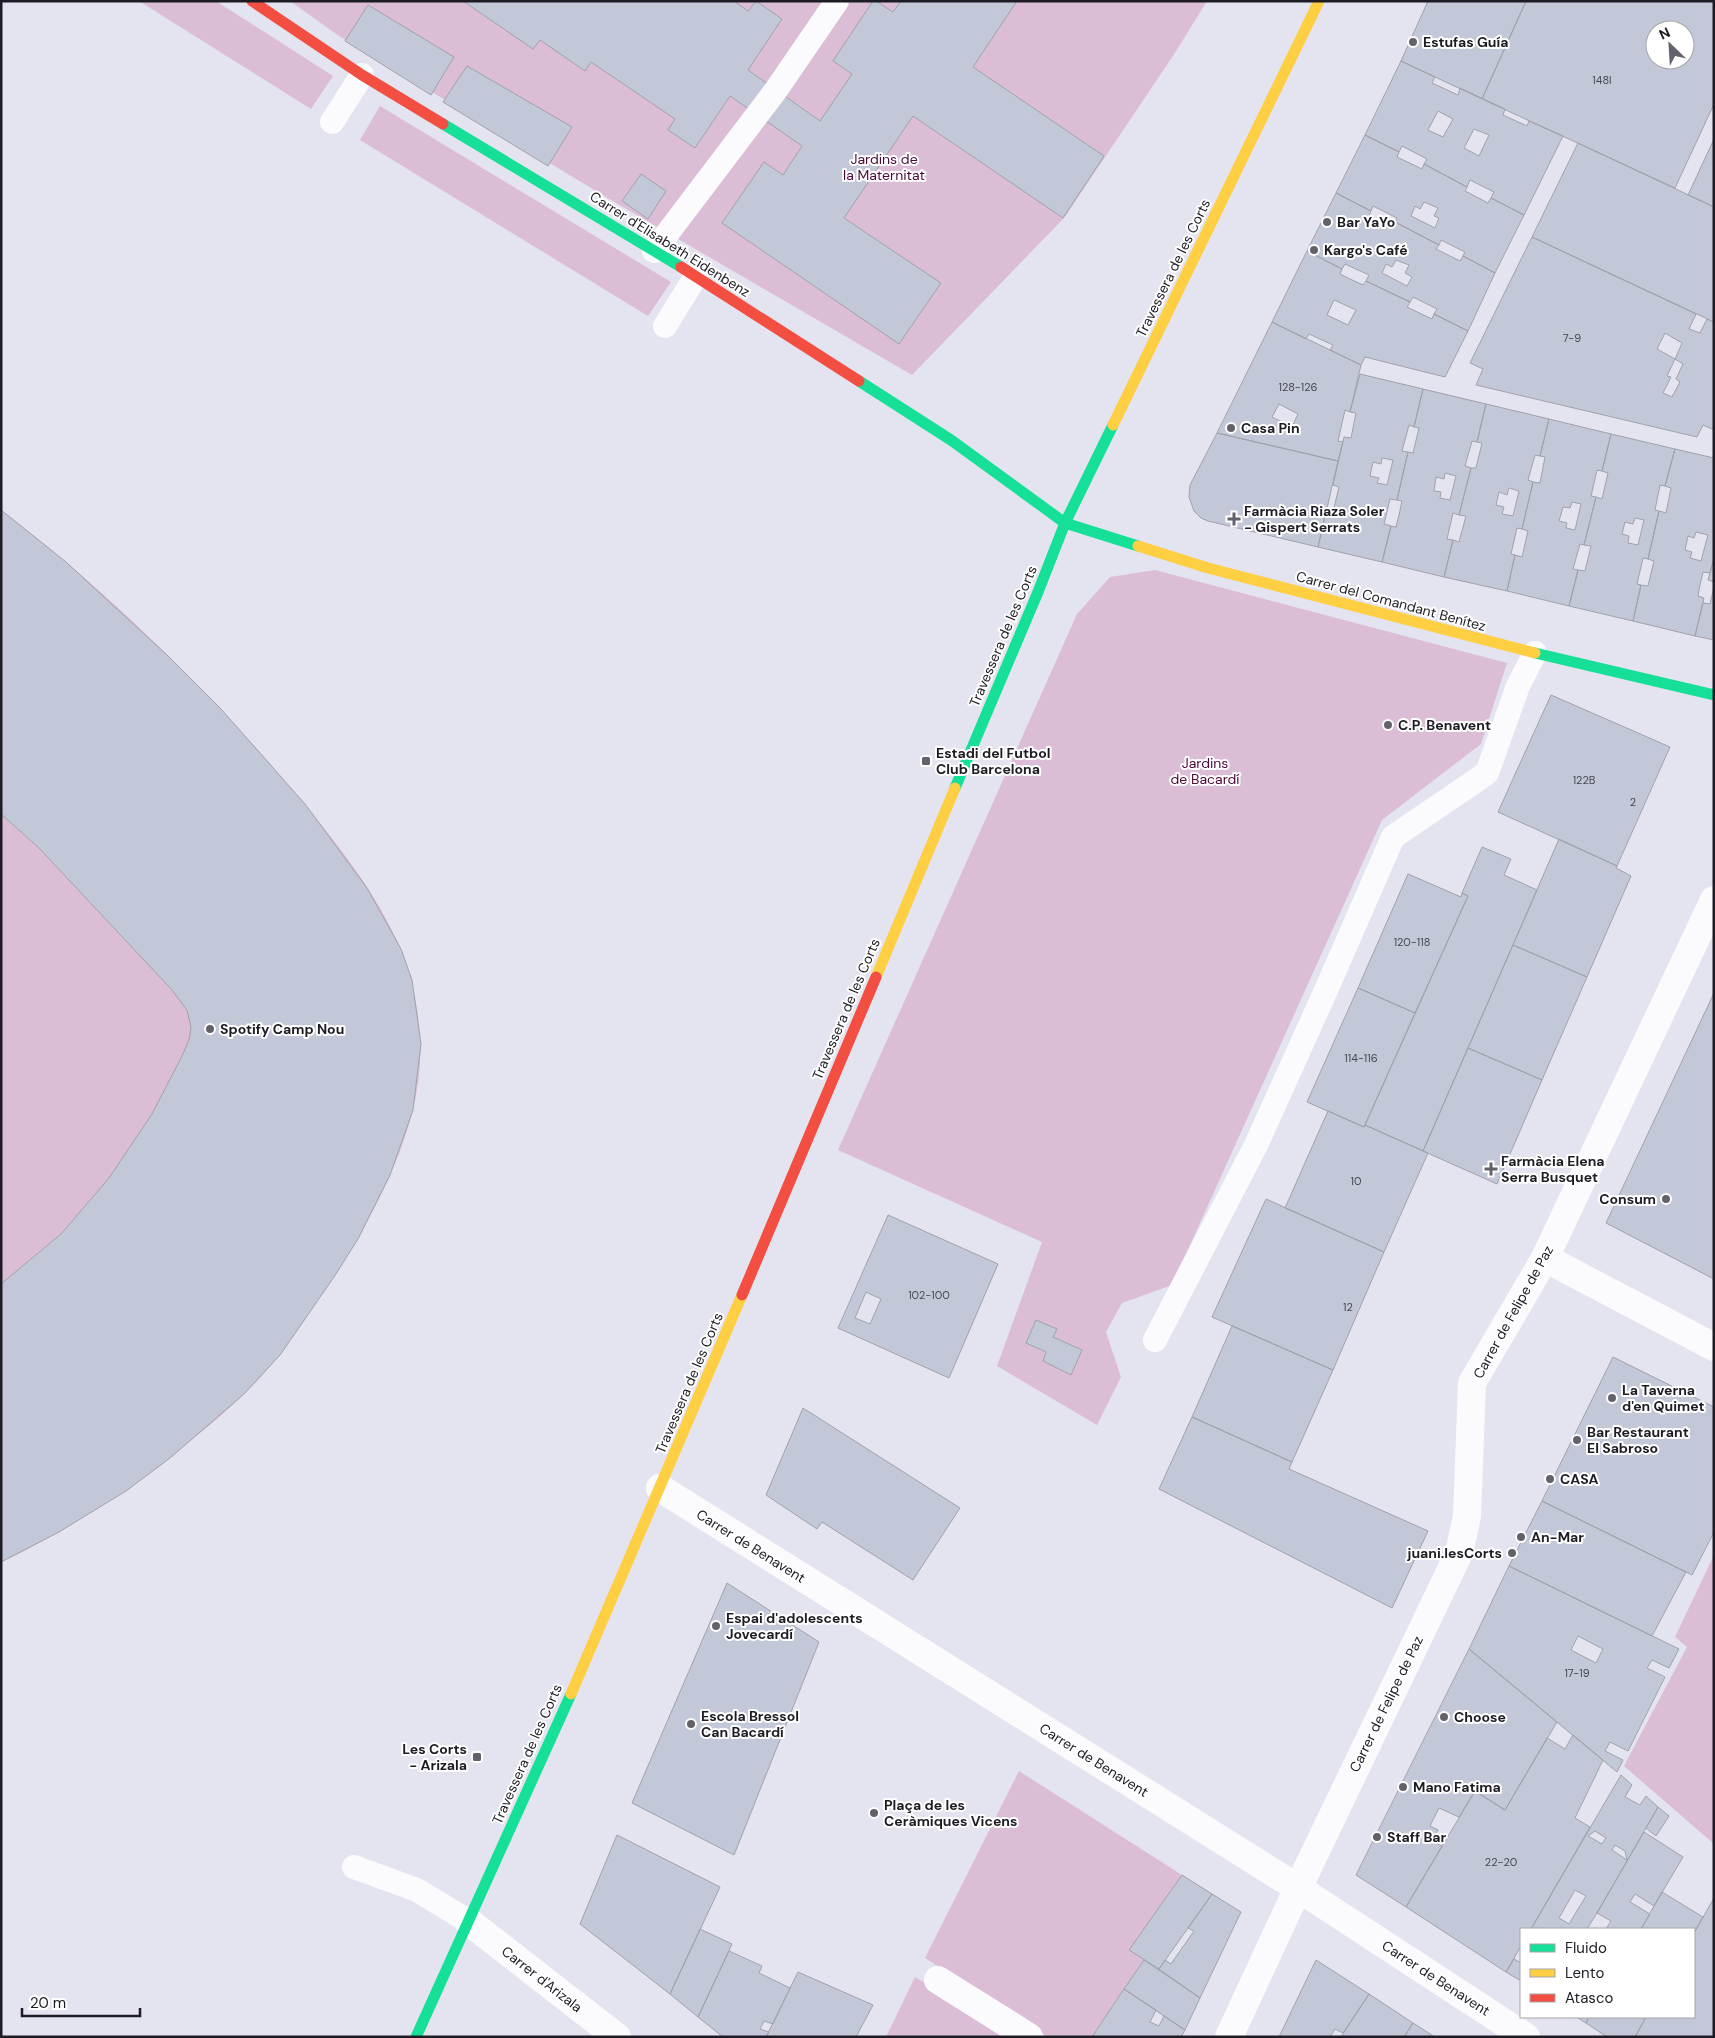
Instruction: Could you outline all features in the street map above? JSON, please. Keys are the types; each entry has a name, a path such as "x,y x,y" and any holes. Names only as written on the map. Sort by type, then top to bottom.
{"main road":[{"name":"Carrer d'Elisabeth Eidenbenz","path":"252,1 362,74 696,276 951,440 1064,523"},
{"name":"Travessera de les Corts","path":"416,2037 531,1784 660,1488 1038,592 1064,523 1319,1"},
{"name":"Carrer del Comandant Benítez","path":"1064,523 1200,566 1536,653 1714,695"}],"street":[{"name":"Carrer de Felipe de Paz","path":"1229,2037 1298,1888 1459,1553 1467,1516 1472,1383 1545,1258 1714,900"},
{"path":"1545,1258 1714,1347"},
{"name":"Carrer de Benavent","path":"660,1488 1298,1888 1526,2037"},
{"name":"Carrer d'Arizala","path":"468,1921 616,2037"},
{"path":"938,1980 1029,2037"}],"lane":[{"path":"654,251 776,90 837,1"},
{"path":"332,122 362,74"},
{"path":"665,326 696,276"},
{"path":"1155,1340 1256,1145 1327,988 1392,837 1487,773 1518,686 1536,653"},
{"path":"354,1867 417,1890 468,1921"}],"green space":[{"path":"139,1 216,1 333,76 311,109"},
{"name":"Jardins de la Maternitat","path":"290,1 1207,1 1173,56 1064,218 912,375 611,200 339,36"},
{"path":"380,106 671,282 648,316 360,140"},
{"name":"Spotify Camp Nou","path":"1,510 40,540 114,604 185,672 252,743 334,841 379,906 402,952 415,996 420,1041 419,1074 413,1108 390,1176 357,1240 284,1349 253,1385 227,1410 178,1450 70,1524 43,1541 1,1562"},
{"name":"Jardins de Bacardí","path":"1155,570 1507,663 1481,744 1382,820 1172,1285 1122,1303 1106,1332 1121,1377 1097,1425 997,1366 1042,1242 838,1150 1077,614 1110,577"},
{"path":"1714,1555 1714,1844 1624,1766 1687,1647 1675,1637"},
{"path":"1019,1771 1182,1875 1130,1950 1144,1960 1092,2037 1048,2037 925,1958"},
{"path":"915,1977 1013,2037 886,2037"}],"building":[{"path":"463,1 734,1 748,11 756,1 782,19 748,70 820,121 852,74 833,61 873,1 893,12 901,1 1017,1 973,67 1104,156 1063,218 913,116 844,218 941,283 899,344 722,223 764,162 783,175 802,146 730,96 695,148 668,130 675,119 591,62 585,71 540,40 533,49"},
{"path":"1428,1 1526,1 1482,99 1401,61"},
{"path":"1526,1 1714,1 1714,104 1675,188 1482,99"},
{"path":"368,5 454,57 431,95 345,41"},
{"path":"1401,61 1435,77 1432,83 1458,95 1460,88 1505,109 1503,115 1527,126 1529,121 1563,136 1524,215 1491,198 1494,192 1470,180 1467,187 1424,164 1427,159 1402,146 1399,152 1365,135","holes":["1438,111 1453,119 1443,137 1428,130","1474,129 1489,135 1479,156 1464,148"]},
{"path":"467,66 572,127 548,166 443,102"},
{"path":"1365,135 1399,152 1397,157 1422,169 1424,164 1467,187 1465,191 1488,203 1491,198 1524,215 1495,273 1463,256 1465,252 1441,240 1439,245 1395,222 1397,218 1373,206 1371,211 1336,193","holes":["1424,202 1438,208 1434,216 1439,218 1435,228 1411,216 1415,206 1420,209"]},
{"path":"1714,139 1714,207 1688,195"},
{"path":"1578,143 1714,207 1714,322 1532,237"},
{"path":"641,174 666,191 648,219 622,201"},
{"path":"1336,193 1371,211 1369,216 1392,228 1395,222 1439,245 1436,249 1460,261 1463,256 1495,273 1468,331 1434,314 1437,309 1413,297 1410,302 1366,281 1369,275 1345,264 1342,269 1307,251","holes":["1396,260 1409,265 1405,273 1412,277 1407,286 1382,273 1386,264 1392,267"]},
{"path":"1532,237 1696,314 1689,329 1700,333 1707,319 1714,322 1714,430 1703,425 1697,437 1476,385 1483,369 1470,363","holes":["1665,333 1682,343 1675,359 1657,349","1675,359 1683,364 1676,379 1680,382 1672,397 1663,393 1671,377 1667,376"]},
{"path":"1307,251 1342,269 1340,274 1350,279 1363,285 1366,281 1410,302 1407,307 1432,319 1434,314 1468,331 1445,377 1365,357 1361,365 1330,350 1333,345 1309,334 1306,339 1272,322","holes":["1334,300 1356,310 1348,325 1327,315"]},
{"path":"1272,322 1361,365 1350,412 1345,410 1338,441 1343,442 1338,461 1217,433","holes":["1279,404 1298,414 1292,427 1272,417"]},
{"path":"1360,374 1423,389 1414,427 1409,425 1402,451 1408,452 1397,500 1390,499 1384,524 1391,526 1382,562 1318,547 1326,510 1333,512 1339,487 1333,485 1344,437 1351,438 1356,413 1350,412","holes":["1382,458 1393,460 1387,485 1377,483 1379,478 1370,476 1373,462 1381,464"]},
{"path":"1423,389 1486,404 1477,442 1472,441 1465,466 1471,468 1459,515 1453,513 1447,539 1453,540 1444,577 1382,562 1391,526 1396,527 1399,515 1402,501 1397,500 1408,452 1413,453 1419,428 1414,427","holes":["1445,473 1456,476 1450,500 1440,498 1441,492 1434,491 1436,477 1444,479"]},
{"path":"1486,404 1549,419 1540,456 1535,455 1528,480 1533,482 1522,529 1517,528 1511,554 1515,555 1507,591 1444,577 1453,540 1459,542 1466,516 1459,515 1471,468 1476,468 1482,443 1477,442","holes":["1509,488 1519,491 1513,516 1502,514 1504,507 1496,505 1499,492 1507,495"]},
{"path":"1549,419 1611,434 1602,471 1597,470 1591,496 1596,497 1584,545 1580,544 1573,569 1578,570 1569,606 1507,591 1515,555 1522,557 1528,531 1522,529 1533,482 1540,483 1545,457 1540,456","holes":["1572,502 1581,504 1575,530 1566,528 1567,523 1559,521 1563,507 1570,508"]},
{"path":"1217,433 1338,461 1318,547 1208,521 1201,518 1194,511 1189,497 1190,485"},
{"path":"1611,434 1675,449 1665,486 1660,485 1655,510 1659,511 1648,559 1643,558 1637,584 1641,585 1633,621 1569,606 1578,570 1585,571 1591,546 1584,545 1596,497 1602,499 1608,473 1602,471","holes":["1635,518 1644,520 1638,545 1628,543 1629,536 1622,534 1625,522 1633,524"]},
{"path":"1675,449 1714,458 1714,558 1710,573 1703,572 1698,596 1704,598 1695,636 1633,621 1641,585 1648,586 1654,561 1648,559 1659,511 1666,513 1671,488 1665,486","holes":["1696,532 1708,535 1701,561 1690,558 1692,552 1685,550 1688,536 1694,538"]},
{"name":"Spotify Camp Nou","path":"1,510 66,562 167,655 221,709 305,804 367,888 401,949 412,980 421,1044 413,1110 390,1175 358,1239 280,1355 244,1394 170,1458 126,1491 59,1532 1,1562 1,1284 61,1234 109,1178 152,1114 182,1056 189,1040 191,1027 187,1010 172,990 39,848 1,814"},
{"path":"1714,558 1714,582 1708,580"},
{"path":"1714,587 1714,640 1695,636 1703,603 1710,604"},
{"path":"1551,695 1670,747 1617,866 1498,812"},
{"path":"1559,839 1617,866 1616,868 1631,876 1587,977 1513,945"},
{"path":"1482,847 1511,859 1504,875 1537,890 1423,1151 1365,1125 1468,896 1462,893"},
{"path":"1408,874 1461,897 1462,893 1468,896 1415,1013 1358,988"},
{"path":"1513,945 1587,977 1542,1080 1468,1048"},
{"path":"1358,988 1415,1013 1364,1127 1307,1102"},
{"path":"1714,993 1714,1279 1606,1223"},
{"path":"1468,1048 1542,1080 1497,1184 1423,1151"},
{"path":"1328,1111 1428,1153 1384,1252 1285,1208"},
{"path":"1266,1199 1384,1252 1333,1370 1212,1317"},
{"path":"888,1215 998,1264 949,1378 838,1328","holes":["866,1292 881,1299 870,1324 855,1318"]},
{"path":"1036,1320 1057,1329 1053,1337 1082,1350 1071,1375 1043,1361 1046,1352 1026,1343"},
{"path":"1232,1326 1333,1370 1292,1462 1192,1417"},
{"path":"1613,1357 1714,1407 1714,1532 1692,1575 1542,1501"},
{"path":"803,1408 960,1508 913,1580 822,1522 817,1529 766,1495"},
{"path":"1192,1417 1292,1462 1289,1469 1428,1531 1392,1608 1159,1489"},
{"path":"1542,1501 1686,1572 1652,1636 1509,1566"},
{"path":"1509,1566 1679,1649 1669,1668 1652,1660 1647,1668 1665,1677 1628,1751 1610,1742 1605,1751 1623,1760 1617,1772 1469,1649","holes":["1578,1636 1603,1649 1596,1663 1571,1650"]},
{"path":"727,1583 819,1642 734,1855 632,1803"},
{"path":"1469,1649 1557,1722 1505,1810 1475,1791 1459,1817 1439,1808 1430,1826 1438,1830 1432,1841 1442,1846 1406,1907 1356,1875"},
{"path":"1573,1735 1603,1760 1575,1818 1590,1827 1532,1928 1520,1928 1520,1948 1506,1972 1406,1907 1475,1791 1505,1810 1547,1738 1565,1749"},
{"path":"1621,1775 1632,1785 1625,1797 1640,1805 1646,1796 1658,1807 1588,1928 1532,1928","holes":["1595,1831 1606,1838 1602,1844 1588,1836","1615,1845 1625,1851 1627,1860 1612,1850","1575,1890 1586,1896 1569,1924 1559,1918"]},
{"path":"1658,1807 1669,1816 1656,1836 1646,1828"},
{"path":"1644,1832 1683,1857 1654,1906 1635,1894 1630,1902 1650,1914 1642,1928 1607,1928 1611,1921 1597,1913"},
{"path":"617,1835 720,1887 670,1994 580,1924"},
{"path":"1182,1875 1212,1894 1159,1969 1129,1950"},
{"path":"1662,1892 1703,1917 1695,1931 1695,1928 1642,1928"},
{"path":"1212,1894 1241,1912 1200,1998 1159,1969 1165,1960 1171,1964 1194,1931 1188,1928"},
{"path":"1714,1898 1714,2037 1635,2037 1645,2018 1695,2018 1695,1931"},
{"path":"700,1929 732,1944 698,2017 670,1994"},
{"path":"729,1951 762,1966 759,1973 790,1988 773,2024 764,2021 760,2029 769,2032 766,2037 723,2037 698,2017"},
{"path":"1514,1959 1520,1962 1520,1980 1506,1972"},
{"path":"1144,1960 1200,1998 1185,2030 1124,1989"},
{"path":"1316,1960 1369,1994 1343,2033 1335,2029 1330,2037 1279,2037"},
{"path":"798,1972 873,2005 856,2037 766,2037"},
{"path":"1124,1989 1156,2010 1150,2022 1159,2026 1164,2016 1185,2030 1181,2037 1092,2037"},
{"path":"1369,1994 1413,2023 1404,2037 1341,2037"},
{"path":"1578,2018 1588,2018 1586,2023"},
{"path":"1588,2018 1645,2018 1635,2037 1607,2037 1586,2023"},
{"path":"1413,2023 1435,2037 1404,2037"}],"traffic: fast":[{"path":"443,124 681,267"},
{"path":"859,381 951,440 1065,523 1138,546"},
{"path":"955,788 1038,592 1065,523 1113,425"},
{"path":"1535,653 1714,695"},
{"path":"416,2037 571,1694"}],"traffic: slow":[{"path":"1113,425 1319,1"},
{"path":"1138,546 1208,568 1535,653"},
{"path":"876,977 955,788"},
{"path":"571,1694 742,1295"}],"traffic: jam":[{"path":"252,1 362,75 443,124"},
{"path":"681,267 859,381"},
{"path":"742,1295 876,977"}],"place":[{"name":"Estufas Guía","path":"1413,42"},
{"name":"Bar YaYo","path":"1327,222"},
{"name":"Kargo's Café","path":"1314,250"},
{"name":"Casa Pin","path":"1231,428"},
{"name":"Farmàcia Riaza Soler - Gispert Serrats","path":"1234,519"},
{"name":"C.P. Benavent","path":"1388,725"},
{"name":"Estadi del Futbol Club Barcelona","path":"926,761"},
{"name":"Spotify Camp Nou","path":"210,1029"},
{"name":"Farmàcia Elena Serra Busquet","path":"1491,1169"},
{"name":"Consum","path":"1666,1199"},
{"name":"La Taverna d'en Quimet","path":"1612,1398"},
{"name":"Bar Restaurant El Sabroso","path":"1577,1440"},
{"name":"CASA","path":"1550,1479"},
{"name":"An-Mar","path":"1521,1537"},
{"name":"juani.lesCorts","path":"1512,1553"},
{"name":"Espai d'adolescents Jovecardí","path":"716,1626"},
{"name":"Choose","path":"1444,1717"},
{"name":"Escola Bressol Can Bacardí","path":"691,1724"},
{"name":"Les Corts - Arizala","path":"477,1757"},
{"name":"Mano Fatima","path":"1403,1787"},
{"name":"Plaça de les Ceràmiques Vicens","path":"874,1813"},
{"name":"Staff Bar","path":"1377,1837"}]}
